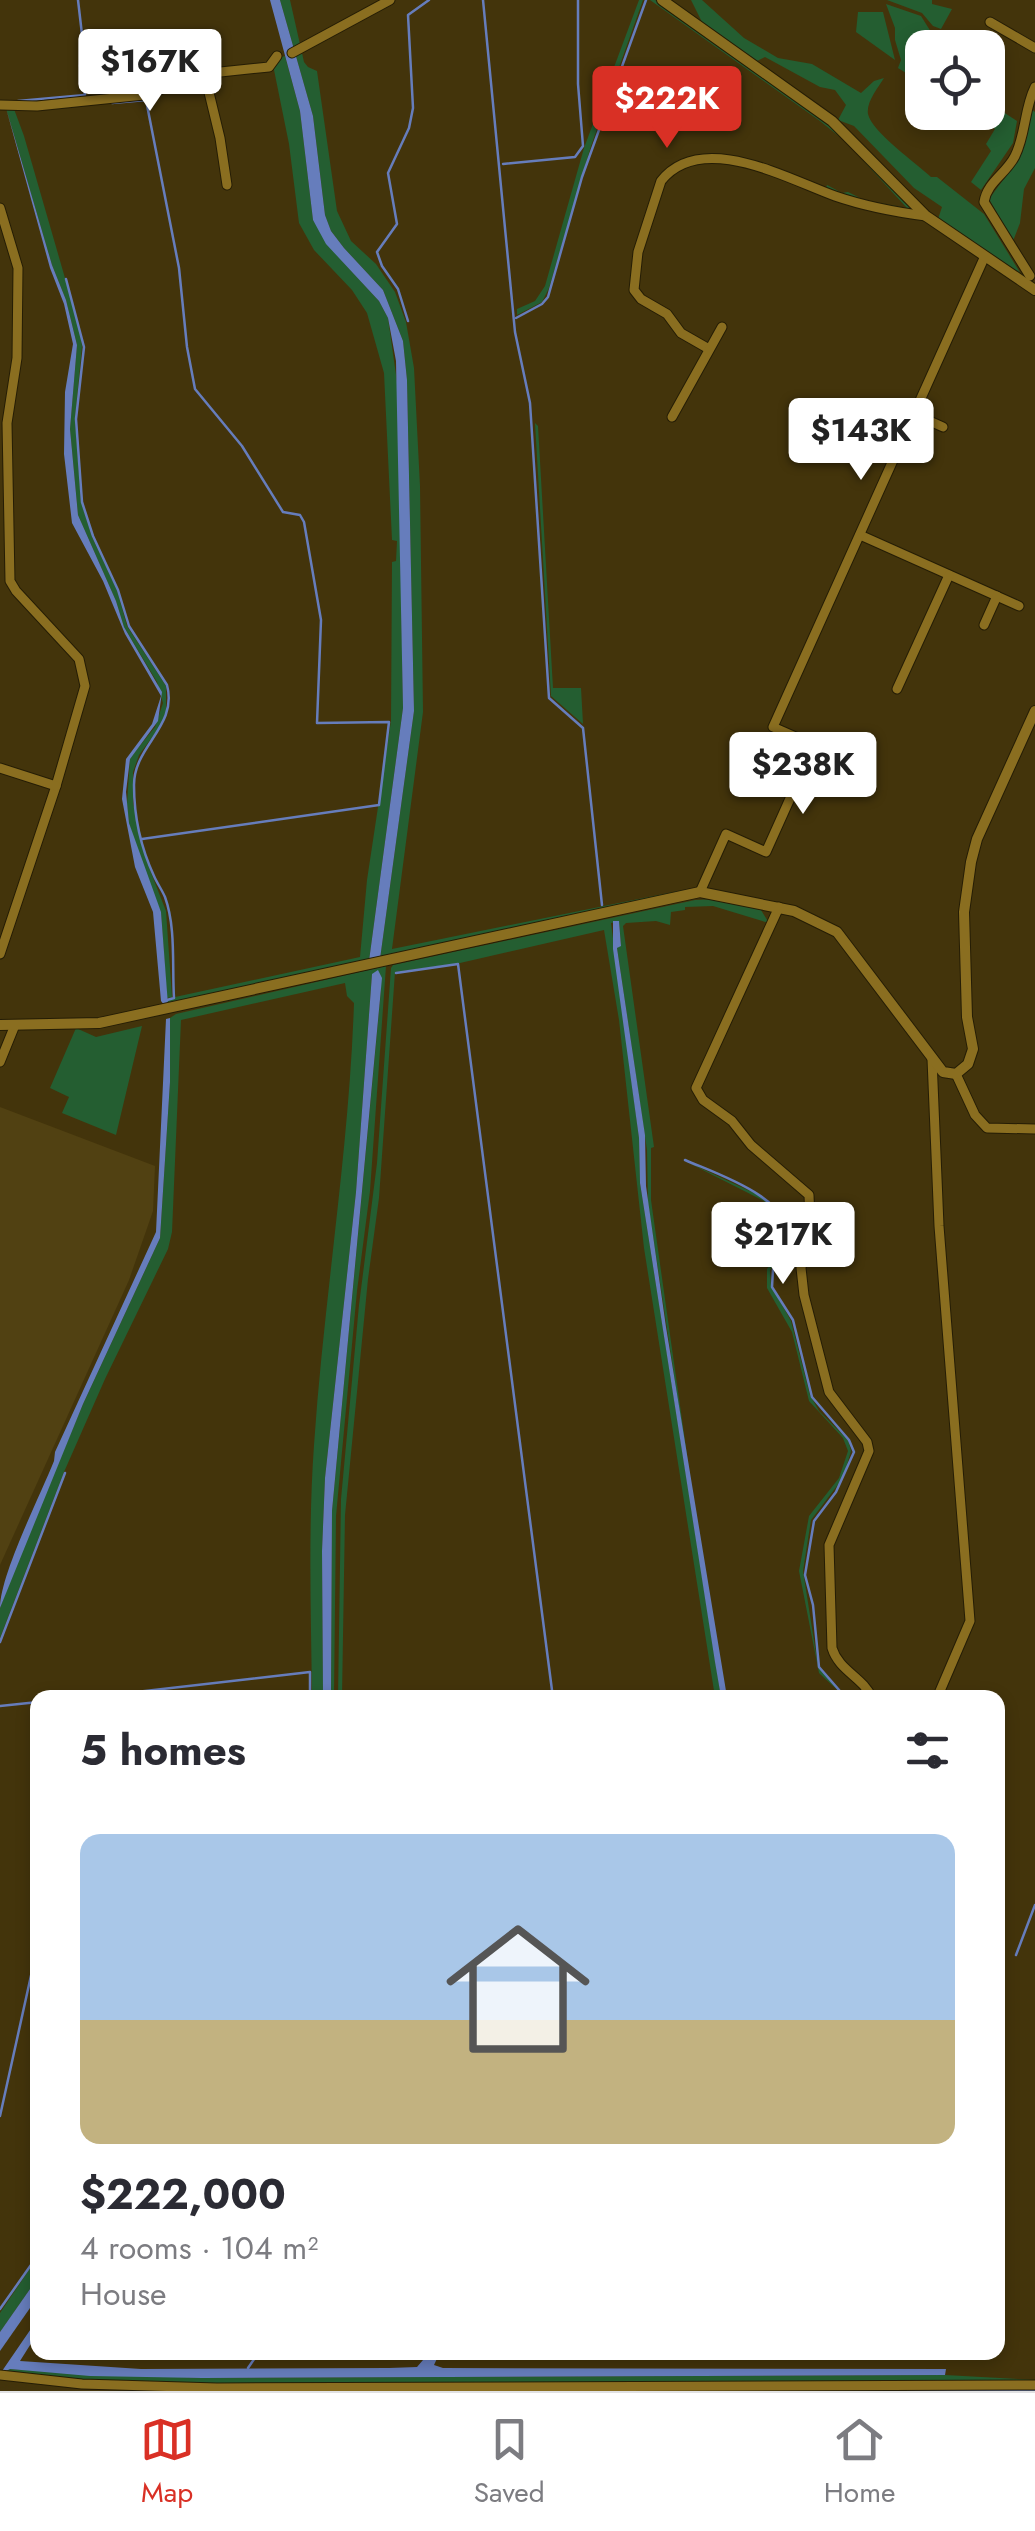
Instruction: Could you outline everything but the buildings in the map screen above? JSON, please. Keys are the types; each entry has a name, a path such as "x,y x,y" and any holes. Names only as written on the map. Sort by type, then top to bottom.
{"street":[{"path":"292,53 390,0"},
{"path":"662,0 832,121 926,216 985,256 1031,280"},
{"path":"990,22 1035,48"},
{"path":"0,104 37,106 144,95 204,76 269,67 277,56"},
{"path":"204,76 227,185"},
{"path":"1031,280 984,202 986,192 1014,158 1026,106 1035,87"},
{"path":"709,349 681,333 667,314 641,299 634,290 638,252 661,181 668,172 692,160 737,162 853,201 926,216"},
{"path":"0,208 18,268 17,358 4,420 10,445 4,503 10,580 16,592 79,659 84,674 83,697 0,954"},
{"path":"700,892 726,834 766,852 814,745 773,726 985,256"},
{"path":"672,417 722,327"},
{"path":"914,414 943,427"},
{"path":"860,534 1019,606"},
{"path":"897,689 948,574"},
{"path":"984,624 997,596"},
{"path":"0,1025 98,1023 700,892 778,907 837,932 942,1072 956,1074 968,1064 972,1049 967,1017 964,912 970,862 1035,712"},
{"path":"0,768 56,786"},
{"path":"778,907 696,1088 703,1100 732,1120 750,1145 810,1195 801,1279 818,1356 829,1392 867,1442 869,1451 829,1545 832,1648 835,1659 867,1690"},
{"path":"0,1062 15,1024"},
{"path":"932,1059 939,1226 970,1621 940,1690"},
{"path":"956,1074 975,1115 987,1128 1035,1128"},
{"path":"0,2375 82,2384 217,2388 1035,2386"}],"shaded area":[{"path":"0,1107 155,1166 153,1211 129,1280 0,1565"}],"green space":[{"path":"280,0 290,0 304,62 317,71 337,211 351,241 376,264 395,292 406,322 414,368 423,712 392,949 683,890 679,895 380,959 414,711 403,341 383,290 344,248 325,215 313,116"},
{"path":"639,0 643,0 591,146 549,288 542,302 517,315 517,309 535,301 545,286 584,148"},
{"path":"650,0 842,134 912,209 880,208 826,188 827,185 864,200 907,208 846,142"},
{"path":"691,0 702,0 744,38 778,58 812,64 861,93 884,78 869,105 871,121 931,177 937,177 984,214 1021,274 938,219 942,207 914,188 854,126 838,120 846,105 835,90 820,87 765,57 757,61 702,22"},
{"path":"887,0 932,0 932,4 952,9 941,29 922,13"},
{"path":"886,4 921,16 930,30 905,30 905,72 898,68 901,60"},
{"path":"858,12 883,12 895,60 856,32"},
{"path":"285,56 300,111 313,220 343,262 379,301 388,318 398,389 403,708 369,961 168,1005 167,1001 175,997 360,957 367,880 391,721 392,562 396,561 397,541 392,540 384,373 367,313 352,290 314,250 299,223 273,65"},
{"path":"1029,107 1035,112 1035,168 1024,189 1020,223 1013,241 989,199 1017,161"},
{"path":"6,108 14,109 24,136 80,330 75,419 81,502 92,537 117,590 127,626 166,686 166,712 133,772 133,803 148,865 166,911 172,997 167,998 161,912 144,874 127,804 130,758 155,727 163,703 157,682 124,627 78,515 70,429 77,345"},
{"path":"1005,113 1017,121 1013,143 981,190 971,182 991,151 986,144 994,130 1005,130"},
{"path":"535,423 553,688 581,688 583,724 551,696"},
{"path":"718,899 761,910 769,923 713,906 671,912 670,925 656,921 623,926 654,1147 651,1200 700,1547 648,1203 647,1150 617,948 621,945 619,922 611,923 639,1138 640,1183 720,1690 714,1690 644,1248 619,1020 604,930 460,963 395,972 379,1198 345,1515 342,1690 338,1690 341,1499 377,1163 391,968 695,900"},
{"path":"386,966 370,1191 336,1516 334,1690 331,1690 332,1511 381,990 372,974 356,1192 325,1478 323,1690 312,1690 311,1508 318,1390 351,1059 354,1003 347,996 345,983 181,1020 172,1232 168,1249 64,1472 0,1638 0,1608 16,1564 83,1404 160,1238 170,1018"},
{"path":"142,1026 116,1135 62,1113 69,1097 50,1088 76,1028 96,1037"},
{"path":"683,1160 765,1198 790,1235 788,1248 770,1270 771,1285 791,1321 810,1395 819,1411 848,1440 851,1451 843,1478 811,1520 803,1571 818,1666 839,1690 819,1673 799,1571 809,1516 839,1478 848,1451 843,1438 809,1401 792,1332 767,1288 767,1269 785,1246 786,1231 764,1201"},
{"path":"30,2268 30,2289 0,2332 0,2313"},
{"path":"9,2369 202,2378 945,2375 1035,2380 1035,2384 135,2385 5,2374"}],"water":[{"path":"270,0 280,0 313,116 325,215 331,231 383,290 403,341 414,711 380,959 369,961 403,708 396,361 388,318 379,301 326,244 313,220 300,111"},
{"path":"6,108 77,345 70,429 78,515 124,627 162,692 158,721 130,759 126,792 129,823 161,912 168,1005 165,1006 161,1001 153,912 135,867 122,799 126,759 152,724 161,696 125,634 72,523 64,454 65,392 73,344"},
{"path":"613,921 619,921 621,946 617,948 645,1135 646,1186 726,1690 720,1690 715,1662 640,1183 639,1138 613,949"},
{"path":"378,970 382,978 332,1511 331,1690 323,1690 325,1478 356,1192 372,974"},
{"path":"170,1018 160,1238 83,1404 0,1608 13,1556 55,1452 156,1232 166,1019"},
{"path":"30,2289 30,2308 0,2351 0,2332"},
{"path":"30,2330 30,2345 20,2361 141,2369 389,2368 417,2367 423,2360 436,2360 434,2365 443,2368 946,2369 945,2375 202,2378 90,2376 10,2369 0,2374"}],"waterway":[{"path":"18,101 85,95 78,0"},
{"path":"408,321 398,289 377,252 397,224 388,173 409,128 413,108 408,15 429,0"},
{"path":"483,0 515,332 530,403 549,698 583,728 602,905"},
{"path":"503,164 575,157 583,146 578,0"},
{"path":"516,318 548,297 582,177 646,0"},
{"path":"112,103 146,100 179,268 195,389 242,446 283,512 300,515 304,522 321,620 317,723 389,722 379,805 142,839"},
{"path":"66,279 84,347 76,419 82,502 129,626 167,685 166,713 141,758 134,785 142,843 171,921 174,998 167,1000"},
{"path":"396,973 458,964 552,1690"},
{"path":"685,1160 766,1200 779,1212 793,1242 773,1270 772,1287 793,1320 812,1397 849,1440 854,1452 836,1492 814,1521 805,1575 813,1605 819,1667 839,1690"},
{"path":"0,1642 65,1473"},
{"path":"154,1690 310,1672 310,1690"},
{"path":"0,1706 30,1703"},
{"path":"1016,1955 1035,1905"},
{"path":"0,2116 30,1980"},
{"path":"0,2309 30,2266"},
{"path":"248,2368 254,2360"},
{"path":"767,2391 1035,2390"}]}
